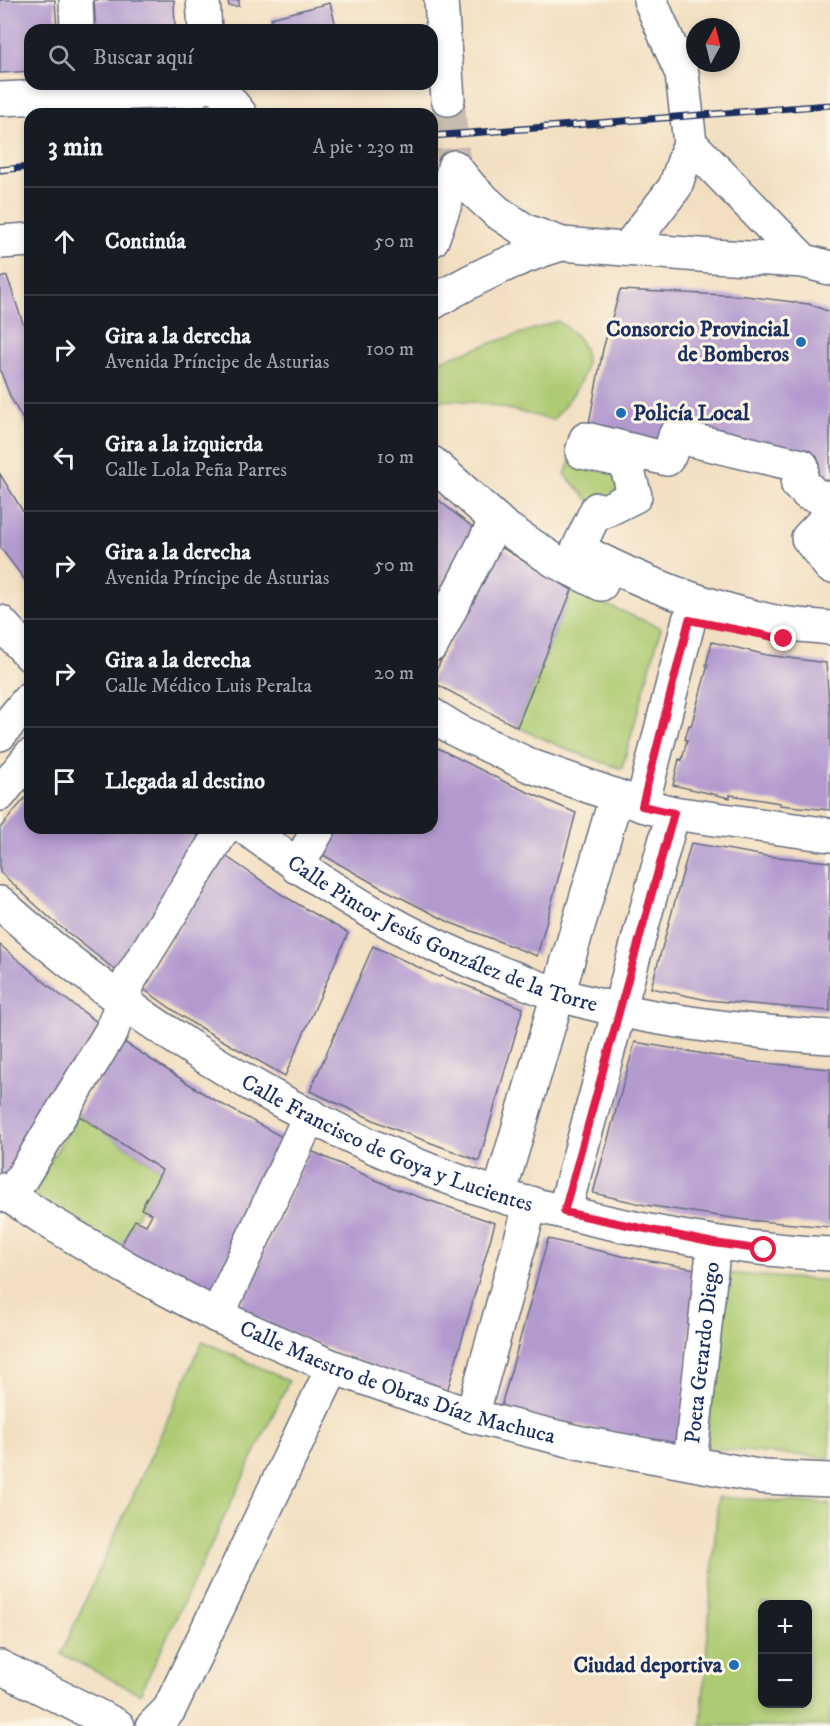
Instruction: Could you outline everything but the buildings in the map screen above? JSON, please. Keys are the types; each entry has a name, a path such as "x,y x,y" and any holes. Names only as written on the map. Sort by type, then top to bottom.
{"street":[{"path":"75,0 77,24"},
{"path":"203,0 205,24"},
{"path":"441,0 448,99"},
{"path":"627,249 675,187 690,143 682,74 650,0"},
{"path":"0,99 80,90 197,90"},
{"path":"221,90 235,108"},
{"path":"690,143 821,261"},
{"path":"438,223 454,167 473,190 498,212 526,231 562,244 712,256 821,261"},
{"path":"0,242 24,240"},
{"path":"438,299 540,251 562,244"},
{"path":"830,499 807,493 808,488 798,485 802,466 675,436 667,459 586,439 582,452 625,461 635,496 601,513 597,509 578,549 622,573 701,602 778,622 830,628"},
{"path":"438,468 496,520 555,561 611,589 689,620 784,639 830,644"},
{"path":"830,515 808,538 830,566"},
{"path":"438,633 496,520"},
{"path":"499,1195 560,995 629,801 689,620"},
{"path":"0,622 24,648"},
{"path":"0,734 24,705"},
{"path":"438,719 458,731 531,766 629,801 674,813 830,835"},
{"path":"0,794 24,764"},
{"path":"564,1212 674,813"},
{"path":"5,1193 112,1030 130,979 220,834"},
{"name":"Calle Pintor Jesús González de la Torre","path":"254,834 297,867 398,928 477,965 560,995 619,1010 760,1032 830,1038"},
{"path":"297,867 315,834"},
{"name":"Calle Francisco de Goya y Lucientes","path":"0,903 123,1002 203,1057 310,1116 394,1155 499,1195 564,1212 714,1243 764,1250 830,1254"},
{"path":"217,1316 310,1116"},
{"name":"Calle Maestro de Obras Díaz Machuca","path":"5,1193 127,1268 217,1316 333,1368 472,1416 577,1442 763,1477 830,1480"},
{"path":"472,1416 531,1203"},
{"name":"Poeta Gerardo Diego","path":"690,1463 714,1243"},
{"path":"153,1726 169,1710 333,1368"},
{"path":"0,1667 118,1726"}],"green space":[{"path":"558,321 577,337 584,348 586,359 581,381 553,420 472,402 455,400 438,402 438,361"},
{"path":"574,450 625,461 635,496 601,513 565,475"},
{"path":"572,590 661,628 622,769 571,751 517,727"},
{"path":"78,1115 162,1170 120,1247 30,1194"},
{"path":"723,1273 830,1281 830,1458 706,1448"},
{"path":"203,1341 289,1381 140,1694 61,1654"},
{"path":"718,1497 830,1504 830,1726 701,1726"}],"tunnel":[{"path":"448,99 454,167"}],"railway":[{"path":"438,136 830,105"},
{"path":"0,170 24,168"}],"place":[{"name":"Consorcio Provincial de Bomberos","path":"801,342"},
{"name":"Policía Local","path":"621,413"},
{"name":"Ciudad deportiva","path":"734,1665"}],"route":[{"path":"764,1250 714,1243 564,1212 674,813 642,806 689,620 784,639"}]}
